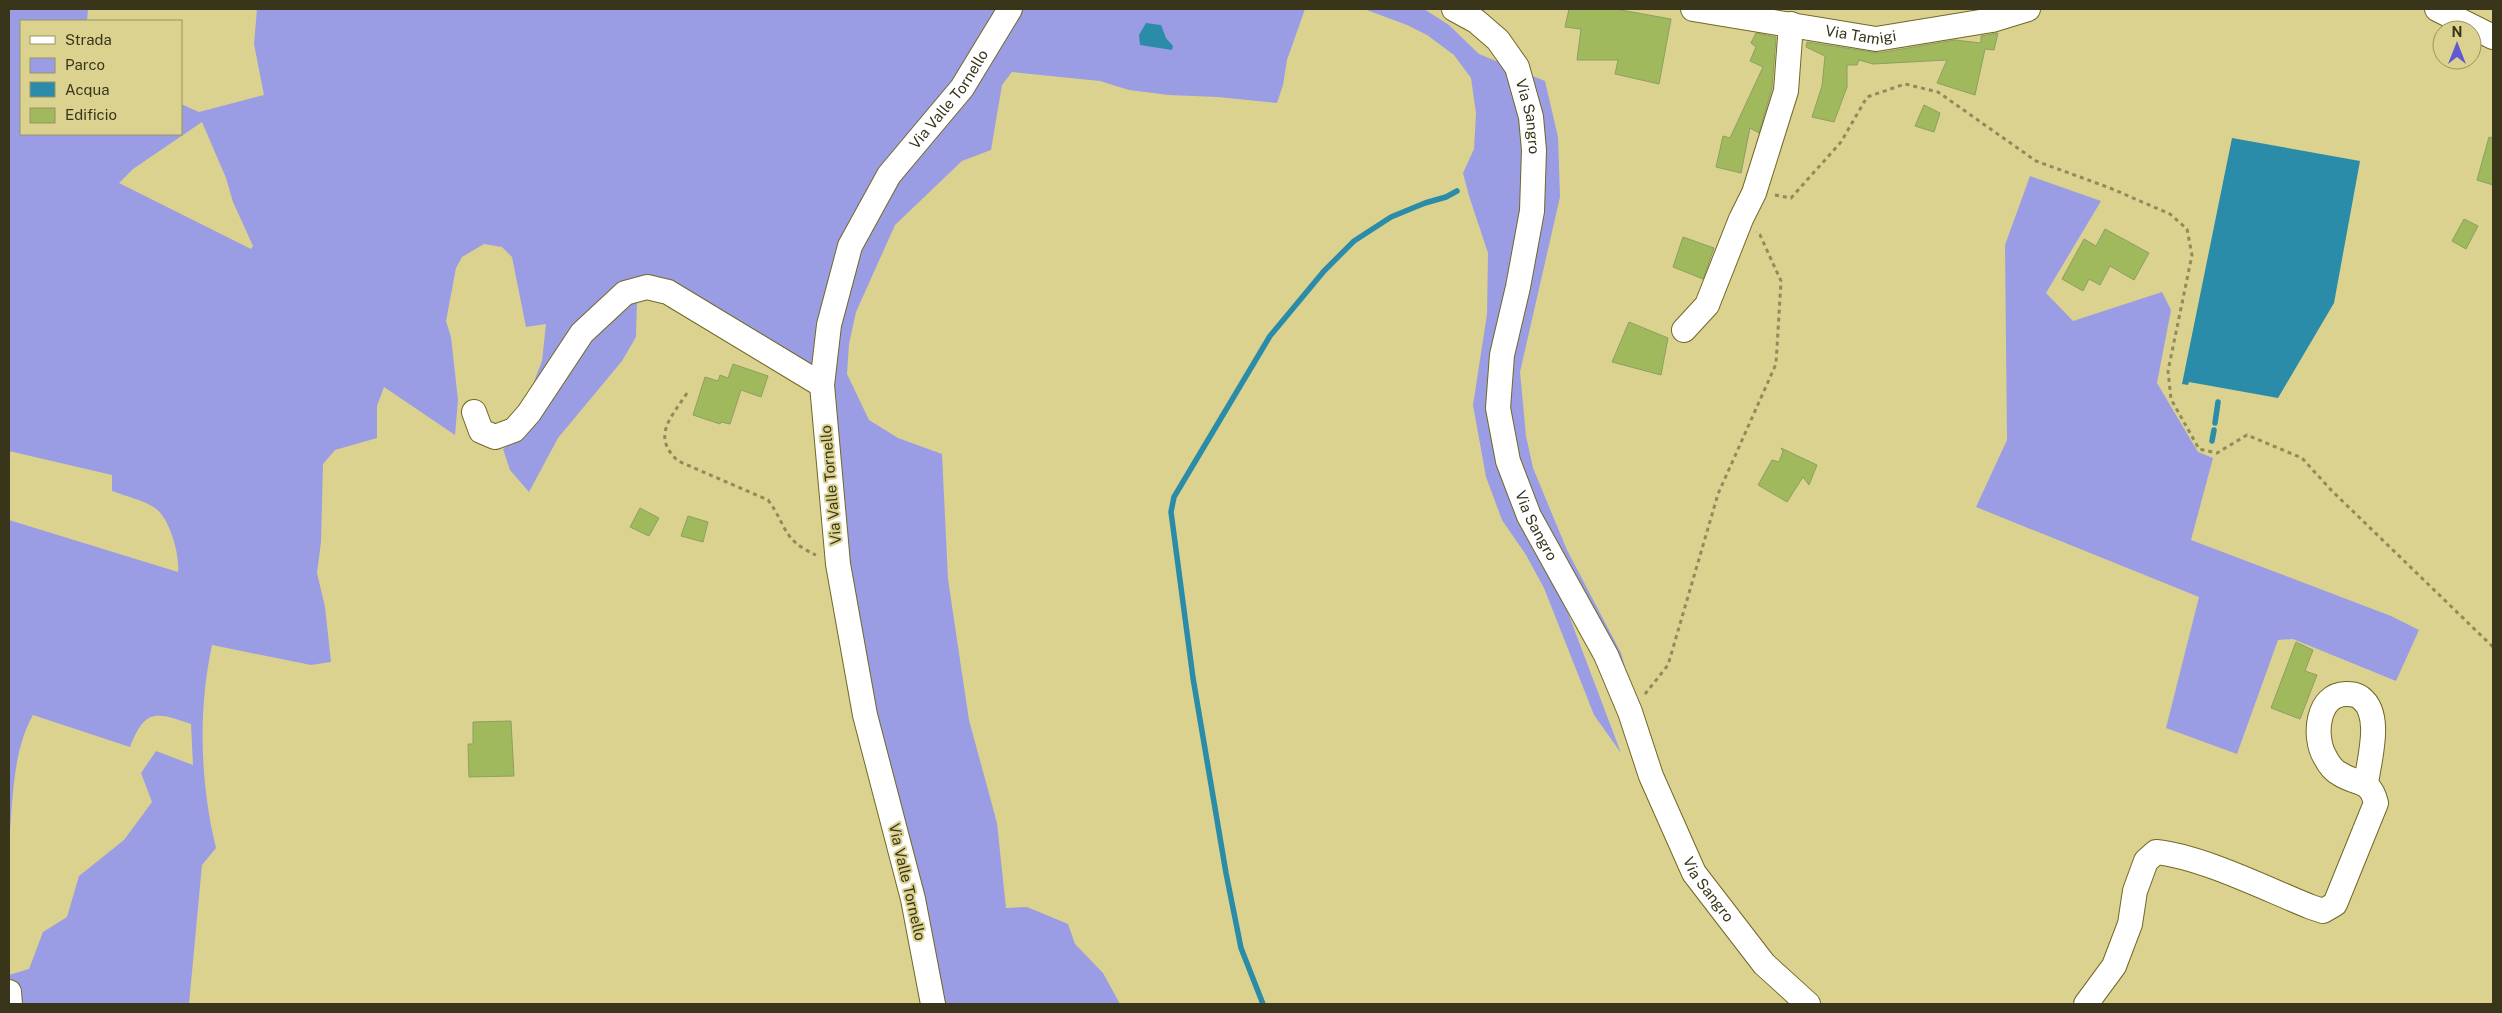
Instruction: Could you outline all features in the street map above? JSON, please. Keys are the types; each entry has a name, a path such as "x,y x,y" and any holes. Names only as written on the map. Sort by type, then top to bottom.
{"street":[{"name":"Via Valle Tornello","path":"933,1004 913,899 865,715 837,555 822,385 829,325 850,246 889,175 962,88 1010,9"},
{"name":"Via Sangro","path":"1454,9 1476,21 1498,40 1517,67 1531,116 1534,150 1532,211 1518,287 1502,355 1498,408 1508,461 1529,516 1606,655 1630,712 1651,776 1694,873 1764,964 1808,1004"},
{"name":"Via Tamigi","path":"1693,9 1876,39 1992,20 2028,9"},
{"path":"2437,9 2493,37"},
{"path":"1684,330 1707,305 1741,219 1754,193 1786,91 1792,24"},
{"path":"474,412 481,431 495,437 514,430 529,413 582,333 625,293 647,287 668,292 822,385"},
{"path":"2086,1004 2114,966 2130,924 2135,891 2146,861 2156,852 2172,854 2323,910 2335,904 2374,812 2376,802 2373,792 2366,784"},
{"path":"9,992 10,1004"}],"path":[{"path":"1754,193 1791,198 1841,142 1867,97 1905,84 1938,92 2036,161 2110,188 2170,214 2187,229 2192,254 2168,371 2171,399 2199,449 2218,453 2247,435 2302,458 2332,491 2493,647"},
{"path":"1630,712 1668,665 1718,494 1776,364 1781,281 1760,235 1741,219"},
{"path":"687,393 666,425 663,440 670,454 678,461 768,500 777,512 783,530 799,547 818,556 837,555"}],"green space":[{"path":"9,9 88,9 87,20 20,20 20,135 182,135 182,104 199,112 264,95 254,44 257,9 1305,9 1287,60 1283,85 1277,103 1218,97 1169,95 1129,90 1100,81 1012,72 1002,85 991,150 962,161 895,225 856,312 849,344 847,374 869,420 898,438 942,454 948,579 969,720 997,823 1006,908 1027,907 1068,924 1075,944 1103,973 1120,1004 938,1004 850,611 826,377 645,279 523,410 542,361 546,324 526,327 512,257 502,247 484,244 462,257 456,268 446,321 451,337 458,400 455,435 384,387 377,406 377,438 335,450 323,464 321,542 317,573 325,607 331,662 311,665 212,645 204,695 203,746 207,798 216,848 202,865 189,1004 9,1004 9,975 29,969 43,932 67,917 79,876 124,840 152,802 141,773 156,751 193,765 191,724 179,720 160,716 153,716 147,719 135,734 130,747 33,715 26,729 17,761 9,843 9,520 178,572 176,547 165,520 155,508 112,491 112,475 9,451","holes":["202,122 226,178 233,202 253,246 251,249 119,183 133,169"]},
{"path":"1364,9 1424,9 1449,25 1479,54 1545,81 1558,137 1560,197 1520,372 1526,436 1533,468 1567,550 1621,653 1633,695 1524,484 1492,355 1517,511 1568,613 1621,753 1594,715 1544,588 1526,555 1502,520 1486,477 1473,405 1487,314 1488,253 1463,173 1474,149 1476,113 1471,78 1454,55 1427,35 1407,25"},
{"path":"2030,176 2101,201 2046,293 2073,321 2162,292 2171,310 2157,383 2198,452 2213,458 2191,540 2391,616 2419,630 2396,681 2293,639 2278,640 2237,754 2166,728 2199,597 1976,507 2007,440 2005,245"},
{"path":"625,300 637,301 636,337 622,361 558,438 529,492 510,470 503,449 529,428 594,330"}],"water":[{"path":"1146,23 1161,25 1166,38 1173,46 1172,50 1140,45 1139,35"},
{"path":"2232,138 2360,161 2334,303 2278,398 2189,382 2188,385 2182,384"}],"building":[{"path":"1569,9 1615,9 1671,19 1659,84 1615,74 1618,60 1577,60 1581,29 1565,27"},
{"path":"1756,33 1776,37 1772,88 1759,133 1750,128 1741,173 1716,167 1723,136 1730,138 1763,67 1750,61 1756,47 1751,43"},
{"path":"1998,33 1994,50 1985,49 1975,95 1937,83 1947,60 1873,64 1859,60 1857,65 1847,65 1847,87 1834,122 1812,117 1822,86 1825,56 1806,47 1807,42 1878,53 1955,40 1981,43 1981,36"},
{"path":"1924,105 1940,113 1934,132 1915,126"},
{"path":"2489,137 2493,138 2493,185 2477,180"},
{"path":"2464,219 2478,226 2466,249 2452,241"},
{"path":"2105,229 2149,253 2134,280 2110,266 2100,285 2089,279 2083,291 2062,279 2084,239 2096,246"},
{"path":"1683,237 1714,248 1703,279 1673,267"},
{"path":"1629,322 1668,338 1661,375 1612,362"},
{"path":"733,364 768,376 761,397 741,390 730,424 721,422 720,424 693,415 705,377 718,381 720,375 728,378"},
{"path":"1781,448 1817,465 1809,485 1803,477 1787,502 1758,485 1772,460 1779,462 1783,451"},
{"path":"640,508 659,518 649,536 630,527"},
{"path":"688,516 708,522 703,542 681,536"},
{"path":"2296,642 2313,650 2305,671 2317,675 2300,719 2271,708"},
{"path":"511,721 514,776 469,777 468,744 473,744 473,722"}],"waterway":[{"path":"1263,1004 1241,948 1226,873 1193,678 1171,512 1174,497 1270,336 1324,271 1354,241 1391,217 1425,203 1446,197 1457,191"},
{"path":"2215,423 2218,402"},
{"path":"2212,441 2214,430"}]}
